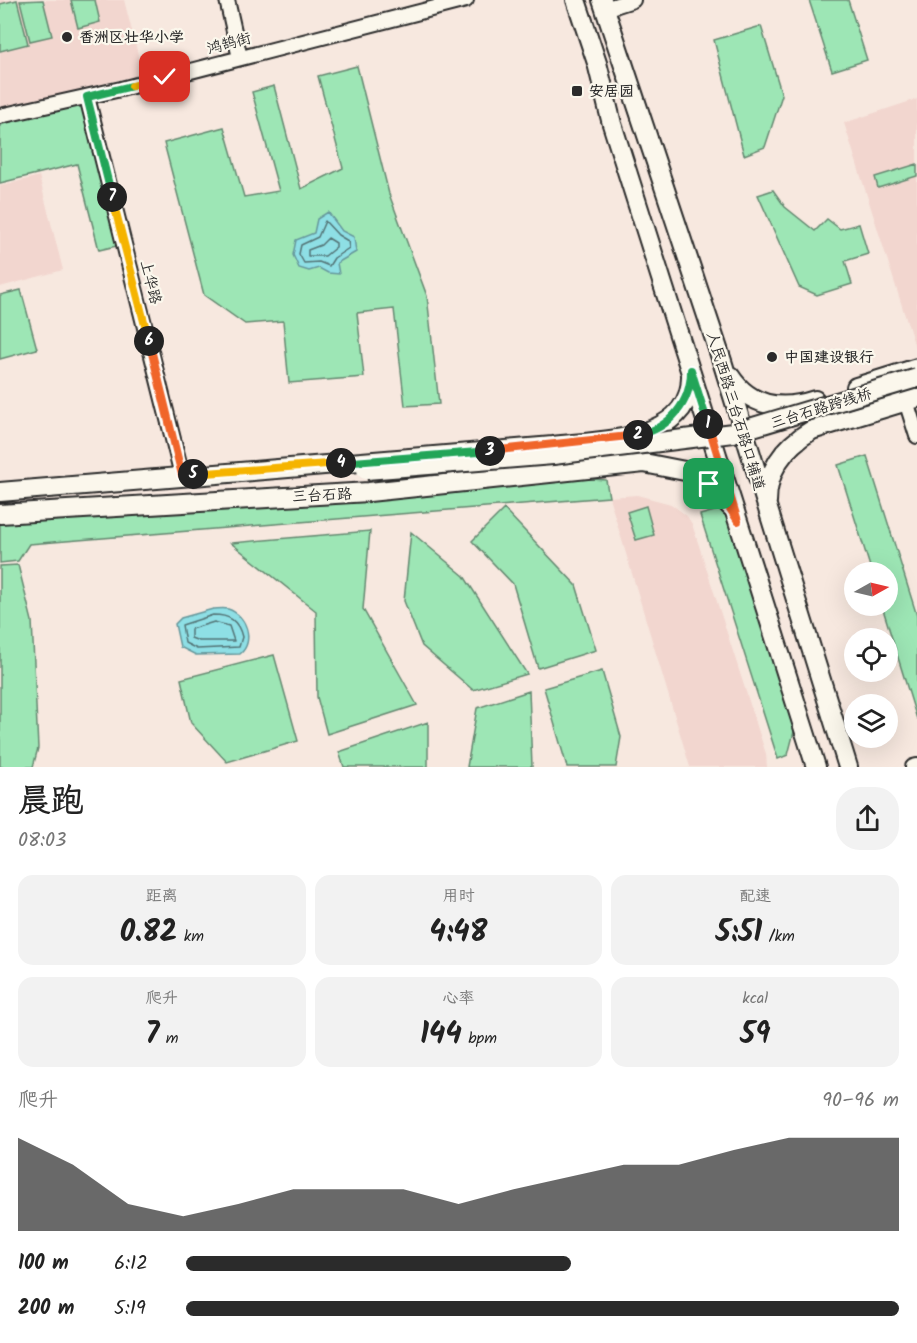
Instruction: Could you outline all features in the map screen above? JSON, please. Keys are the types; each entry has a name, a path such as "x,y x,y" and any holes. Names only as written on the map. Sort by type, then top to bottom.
{"main road":[{"name":"人民西路三台石路口辅道","path":"576,0 816,767"},
{"name":"人民西路三台石路口辅道","path":"603,5 722,361 848,763"},
{"path":"606,100 633,92"},
{"path":"722,361 737,387 752,399 761,404 779,406 804,404 917,368"},
{"name":"三台石路","path":"0,492 182,475 553,446 640,435 656,429 674,417 688,394 691,370"},
{"name":"三台石路跨线桥","path":"366,475 733,434 917,378"},
{"path":"768,512 768,488 778,461 792,443 812,430 913,396"},
{"name":"三台石路跨线桥","path":"366,475 553,465 728,444 913,396"},
{"name":"三台石路","path":"0,514 318,495 644,463 673,467 699,476 721,495 738,521"},
{"path":"315,465 366,475"},
{"path":"318,495 366,475"},
{"path":"809,746 838,737"}],"street":[{"path":"227,0 240,58"},
{"name":"鸿鹄街","path":"0,116 87,97 240,58 421,6 466,0"},
{"path":"603,5 633,0"},
{"name":"上华路","path":"87,97 182,475"},
{"path":"913,396 917,436"}],"shaded area":[{"name":"香洲区壮华小学","path":"0,0 124,0 143,74 0,109"},
{"path":"917,99 917,347 915,347 844,123"},
{"path":"39,176 63,270 0,287 0,186"},
{"path":"637,495 671,504 687,516 692,524 766,754 767,767 690,767 609,497"}],"green space":[{"path":"17,0 28,44 0,51 0,4"},
{"path":"43,0 52,36 30,41 20,1"},
{"path":"71,0 95,0 100,22 78,28"},
{"path":"809,0 848,0 867,60 832,71"},
{"path":"761,26 782,95 765,147 744,155 714,40"},
{"path":"357,66 389,194 427,296 439,404 405,406 394,309 357,313 364,377 289,383 283,321 245,324 204,295 164,143 224,127 244,197 279,191 252,92 274,86 301,189 343,168 318,76"},
{"path":"84,103 121,245 99,250 77,164 0,183 0,122"},
{"path":"917,164 917,176 878,188 875,177"},
{"path":"773,190 785,207 815,231 827,219 840,229 859,224 868,254 845,261 852,284 817,295 799,287 758,195"},
{"path":"21,290 37,349 0,359 0,295"},
{"path":"867,456 917,616 917,719 898,658 898,628 889,628 885,616 898,616 898,562 869,562 838,465"},
{"path":"548,476 606,480 609,497 29,544 18,561 0,563 0,515"},
{"path":"646,506 654,535 636,540 627,512"},
{"path":"504,509 576,585 596,650 538,668 513,584 472,541"},
{"path":"722,509 744,554 796,724 788,755 778,759 700,515"},
{"path":"370,531 363,609 417,705 327,734 317,697 316,611 231,543"},
{"path":"411,532 464,576 527,674 473,690 422,646 404,601"},
{"path":"18,565 32,621 38,748 33,767 0,767 0,566"},
{"path":"274,655 298,741 227,762 191,723 181,679"},
{"path":"602,671 621,737 616,767 567,767 544,688"},
{"path":"529,691 532,767 467,767 477,708"},
{"path":"428,722 428,767 344,767 339,752"}],"water":[{"path":"328,212 342,231 354,237 356,252 337,263 339,274 328,273 319,268 309,271 299,268 293,255 296,240 314,233 317,219"},
{"path":"213,609 228,609 235,612 244,623 248,636 245,649 240,654 196,655 180,647 175,624 181,618"}],"place":[{"name":"香洲区壮华小学","path":"67,37"},
{"name":"安居园","path":"577,91"},
{"name":"中国建设银行","path":"772,357"}],"route":[{"path":"165,77 87,97 182,475 553,446 640,435 656,429 674,417 688,394 691,370 738,521 730,506 709,484"}]}
